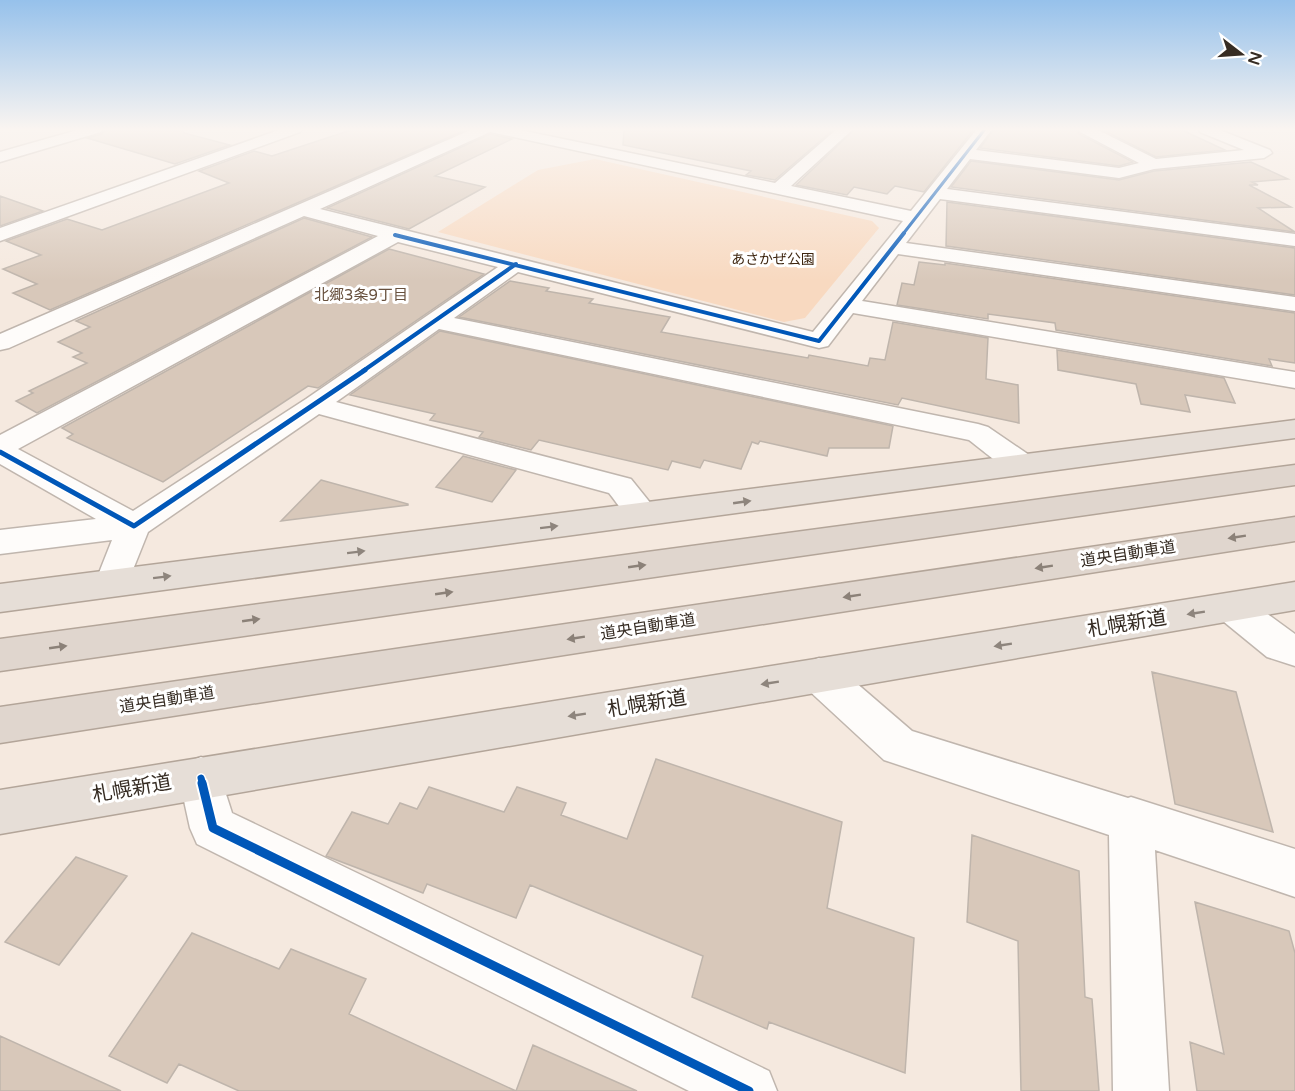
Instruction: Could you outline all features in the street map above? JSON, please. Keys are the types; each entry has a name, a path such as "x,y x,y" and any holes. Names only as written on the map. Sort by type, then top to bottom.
{"highway":[{"path":"0,598 1295,429"},
{"path":"0,655 1295,475"},
{"name":"道央自動車道","path":"0,725 1295,529"},
{"name":"札幌新道","path":"0,812 1295,596"}],"street":[{"path":"0,235 153,180"},
{"path":"0,343 368,180"},
{"path":"740,180 917,218"},
{"path":"779,188 788,180"},
{"path":"301,209 395,235 819,341 845,305 947,180"},
{"path":"937,193 1295,240"},
{"path":"1181,225 1284,219"},
{"path":"0,447 395,235"},
{"path":"893,247 1295,304"},
{"path":"0,542 134,526 315,405 516,264"},
{"path":"845,305 1295,380"},
{"path":"435,321 978,433 1022,464"},
{"path":"315,405 620,486 644,515"},
{"path":"0,452 134,526"},
{"path":"112,583 134,526"},
{"path":"1231,607 1281,646 1295,650"},
{"path":"819,675 899,746 1295,873"},
{"path":"201,778 213,828 749,1091"},
{"path":"1131,819 1141,1091"}],"green space":[{"name":"あさかぜ公園","path":"522,180 688,180 872,221 879,228 805,318 784,322 438,232"}],"building":[{"path":"221,180 350,180 50,310 13,293 37,284 3,269 41,255 6,241 67,219 102,230 229,183"},
{"path":"389,180 453,180 485,187 409,229 327,208"},
{"path":"801,180 934,180 924,192 895,186 887,194 854,187 847,195 796,185"},
{"path":"956,180 1277,180 1252,182 1258,185 1249,185 1291,207 1258,208 1295,232 951,187"},
{"path":"0,196 43,211 0,226"},
{"path":"947,202 1295,248 1295,295 946,246"},
{"path":"304,218 372,237 37,413 16,401 33,393 29,391 87,363 73,357 82,353 58,342 90,327 76,321"},
{"path":"389,249 484,274 318,388 308,386 163,482 67,438 73,434 62,428"},
{"path":"919,262 945,265 945,263 1295,313 1295,363 1269,359 1272,366 1056,330 1055,323 988,314 988,319 897,305 902,283 914,285"},
{"path":"510,281 549,288 546,291 593,299 589,303 670,317 661,332 808,358 809,355 868,366 870,358 885,360 893,322 988,338 986,379 1018,385 1019,423 902,398 898,405 459,317"},
{"path":"440,331 893,426 889,448 829,448 827,456 760,441 758,444 752,442 741,469 704,460 700,468 672,461 668,470 539,440 531,450 479,437 483,432 430,420 435,414 350,395"},
{"path":"1057,350 1224,378 1235,403 1185,395 1190,412 1141,404 1136,384 1058,370"},
{"path":"463,456 516,470 492,502 436,487"},
{"path":"321,480 408,504 408,505 281,521"},
{"path":"1152,672 1236,692 1273,832 1175,804"},
{"path":"656,759 842,822 827,908 914,938 905,1073 769,1022 767,1029 692,997 703,956 530,885 516,918 427,884 423,893 326,856 352,812 388,824 400,803 417,809 429,787 504,812 517,787 566,803 561,815 627,839"},
{"path":"972,835 1079,871 1085,997 1092,999 1099,1091 1021,1091 1018,941 967,922"},
{"path":"76,857 127,876 59,965 5,942"},
{"path":"1195,902 1289,931 1295,953 1295,1091 1197,1091 1190,1042 1224,1054"},
{"path":"192,933 279,969 291,949 366,979 349,1014 516,1091 239,1091 179,1064 167,1083 109,1056"},
{"path":"0,1036 121,1091 0,1091"},
{"path":"533,1045 637,1091 516,1091"}],"cycle path":[{"path":"395,235 819,341 945,180"},
{"path":"0,452 134,526 315,405 516,264"},
{"path":"201,778 213,828 749,1091"}],"district":[{"name":"北郷3条9丁目","path":"361,295"}]}
